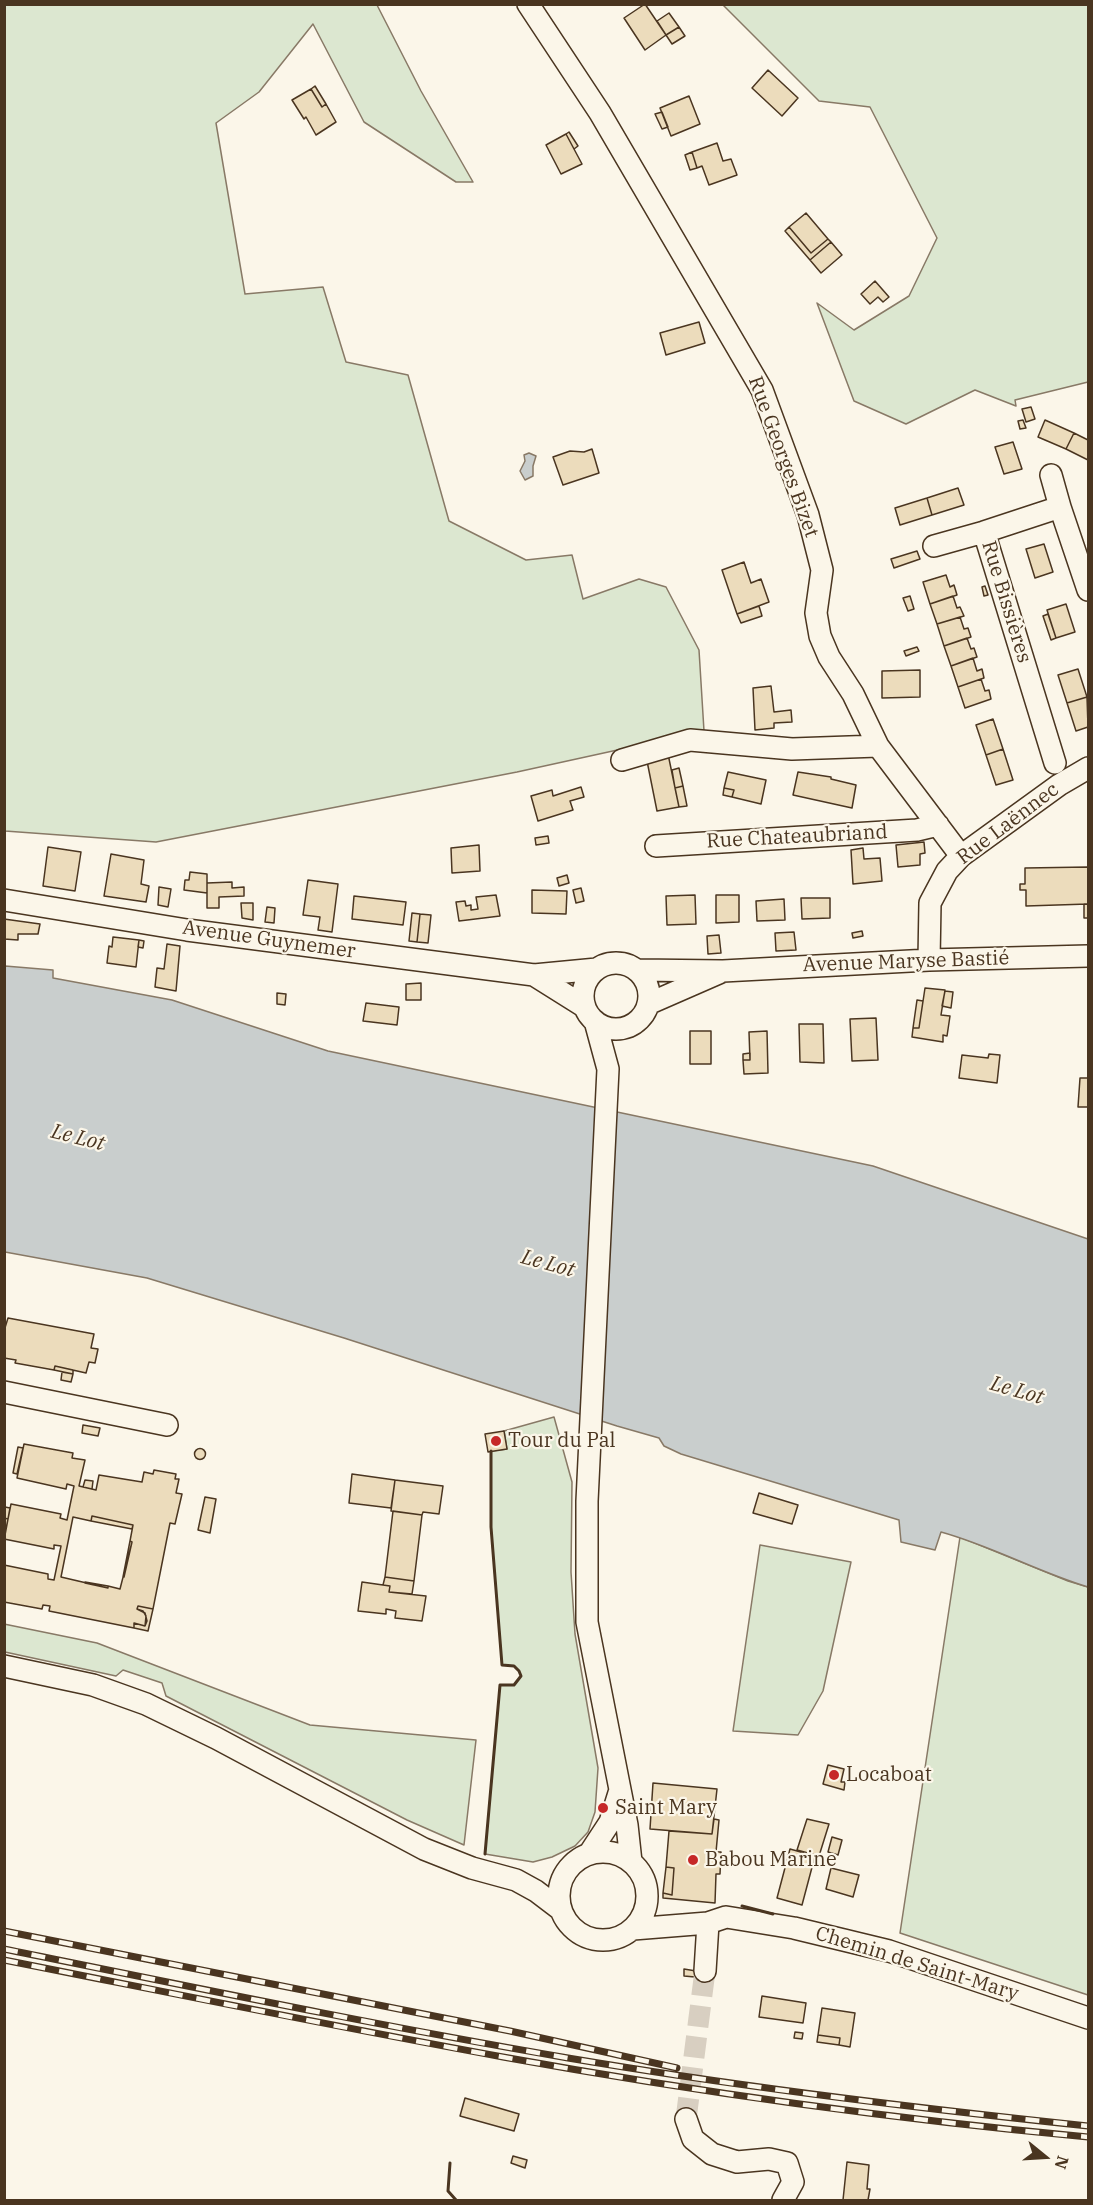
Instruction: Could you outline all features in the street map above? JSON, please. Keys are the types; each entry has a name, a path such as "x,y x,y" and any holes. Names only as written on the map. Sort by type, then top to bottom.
{"street":[{"name":"Rue Georges Bizet","path":"528,4 600,113 762,390 808,515 822,570 816,613 820,636 828,657 853,694 878,746 961,856"},
{"path":"1050,475 1089,590"},
{"name":"Rue Bissières","path":"1055,763 984,532 1060,507"},
{"path":"934,546 984,532"},
{"path":"622,760 690,740 792,749 878,746"},
{"name":"Rue Laënnec","path":"929,960 930,903 947,871 961,856 1059,785 1089,768"},
{"name":"Rue Chateaubriand","path":"656,846 917,830 938,825"},
{"name":"Avenue Guynemer","path":"4,900 187,930 534,975 597,969"},
{"name":"Avenue Maryse Bastié","path":"637,970 723,971 929,960 1089,956"},
{"path":"610,1046 628,1027 637,1022 648,1004 648,985 637,970 622,963 605,965 597,969 590,976 583,997 590,1014 610,1046 588,1471 587,1622 620,1792 631,1862"},
{"name":"Avenue Maryse Bastié","path":"648,1004 723,971"},
{"name":"Avenue Guynemer","path":"534,975 590,1014"},
{"path":"590,1014 605,1027 617,1029 628,1027"},
{"path":"4,1392 167,1425"},
{"path":"4,1666 93,1685 146,1704 216,1738 424,1849 472,1868 516,1880 536,1891 561,1910"},
{"path":"590,1854 610,1822 620,1792"},
{"path":"606,1852 619,1854 631,1862 641,1873 647,1886 647,1901 643,1915 633,1929 625,1936 597,1941 584,1937 572,1929 564,1918 559,1904 562,1878 566,1872 580,1858 590,1854 606,1852"},
{"path":"516,1880 566,1872"},
{"path":"647,1901 673,1925"},
{"name":"Chemin de Saint-Mary","path":"633,1929 708,1923 726,1917 794,1928 878,1948 1089,2018"},
{"path":"705,1971 708,1923"},
{"path":"686,2119 693,2139 711,2154 737,2162 769,2159 788,2163 793,2182 783,2200"}],"green space":[{"path":"5,5 377,5 421,91 473,182 456,182 364,122 313,24 259,92 216,123 245,294 323,287 346,362 408,375 449,521 526,560 572,555 583,599 639,579 666,587 699,650 704,731 517,772 156,842 5,831"},
{"path":"723,5 1088,5 1088,382 1015,400 1016,406 975,390 906,424 854,401 817,303 854,330 909,296 937,238 870,107 819,101"},
{"path":"554,1417 572,1482 571,1572 575,1634 598,1768 595,1812 588,1832 575,1846 552,1857 533,1862 485,1854 500,1685 514,1685 521,1676 514,1666 502,1665 491,1527 491,1451 507,1449 504,1431"},
{"path":"960,1537 1088,1587 1088,1995 900,1933"},
{"path":"760,1545 851,1562 823,1691 798,1735 733,1731"},
{"path":"4,1624 97,1643 310,1725 476,1740 464,1845 407,1820 166,1696 162,1683 123,1670 116,1676 5,1652"}],"water":[{"path":"529,453 536,456 533,476 525,480 520,471 525,461 524,455"},
{"name":"Le Lot","path":"5,966 53,970 53,978 172,1000 328,1051 873,1166 1088,1239 1088,1587 941,1532 935,1550 901,1542 899,1520 681,1454 664,1446 659,1438 344,1338 147,1278 5,1252"}],"building":[{"path":"645,4 666,35 645,50 624,18"},
{"path":"669,13 679,27 666,35 657,21"},
{"path":"679,27 685,36 672,44 666,35"},
{"path":"768,70 798,98 782,116 752,88"},
{"path":"315,86 326,104 322,107 311,89"},
{"path":"311,89 322,107 326,104 336,122 316,135 306,117 304,119 292,100"},
{"path":"689,96 700,124 671,136 660,108"},
{"path":"662,112 668,127 662,129 655,114"},
{"path":"569,132 578,146 574,149 566,134"},
{"path":"566,134 582,164 561,174 546,145"},
{"path":"717,143 723,161 731,159 737,175 709,185 702,166 697,168 692,152"},
{"path":"692,152 697,168 690,170 685,155"},
{"path":"806,213 828,239 811,253 789,227"},
{"path":"789,227 811,253 828,239 831,242 810,260 785,231"},
{"path":"831,242 842,255 821,273 810,260"},
{"path":"875,281 889,297 883,302 878,297 870,304 861,294"},
{"path":"699,322 705,343 666,355 660,333"},
{"path":"1031,407 1035,419 1026,422 1022,409"},
{"path":"1023,420 1026,428 1020,429 1018,421"},
{"path":"1045,420 1074,433 1066,449 1038,437"},
{"path":"1074,433 1088,440 1088,460 1066,449"},
{"path":"1013,442 1022,469 1004,474 995,447"},
{"path":"592,449 599,473 563,485 553,457 570,451 584,452"},
{"path":"958,488 964,505 932,515 927,498"},
{"path":"927,498 932,515 900,525 895,508"},
{"path":"1044,544 1053,572 1035,578 1026,549"},
{"path":"917,551 920,559 894,568 891,559"},
{"path":"744,562 751,583 761,579 769,602 737,614 722,570"},
{"path":"946,575 950,587 954,585 957,595 930,604 923,582"},
{"path":"985,586 988,595 984,596 982,587"},
{"path":"910,596 914,609 908,611 903,598"},
{"path":"953,596 957,608 960,607 964,616 937,624 930,604"},
{"path":"1066,604 1075,632 1056,638 1047,610"},
{"path":"759,606 762,616 741,623 737,614"},
{"path":"1048,614 1056,638 1051,640 1043,616"},
{"path":"960,617 964,629 968,628 971,637 944,646 937,624"},
{"path":"967,638 977,657 951,666 944,646"},
{"path":"917,647 919,651 906,656 904,651"},
{"path":"973,658 977,671 982,669 984,678 958,687 951,666"},
{"path":"1078,669 1087,697 1067,703 1058,675"},
{"path":"920,670 920,697 882,698 882,671"},
{"path":"981,679 985,691 989,690 991,699 965,708 958,687"},
{"path":"771,686 774,712 791,710 792,722 774,723 774,728 755,730 753,688"},
{"path":"1087,697 1088,727 1076,731 1067,703"},
{"path":"993,719 1003,749 986,755 976,725"},
{"path":"1003,749 1013,780 996,785 986,755"},
{"path":"668,754 679,807 657,811 647,761"},
{"path":"679,768 683,786 675,788 672,770"},
{"path":"728,772 766,780 761,804 732,797 734,790 724,788"},
{"path":"798,772 831,777 831,779 856,785 852,808 793,795"},
{"path":"683,786 687,806 679,807 675,788"},
{"path":"581,787 584,797 570,801 573,810 538,821 531,796 552,790 553,796"},
{"path":"724,788 734,790 732,797 723,795"},
{"path":"548,836 549,843 536,845 535,838"},
{"path":"924,842 925,853 920,854 920,865 898,867 896,845"},
{"path":"479,845 480,871 452,873 451,848"},
{"path":"48,847 81,852 75,891 43,886"},
{"path":"863,848 864,859 880,858 882,881 853,884 851,850"},
{"path":"111,854 144,860 141,884 149,886 146,902 104,896"},
{"path":"1088,867 1088,904 1026,906 1026,890 1020,890 1020,884 1025,884 1025,868"},
{"path":"190,872 207,874 207,893 184,890 185,880 189,880"},
{"path":"567,875 569,883 559,886 557,878"},
{"path":"308,880 338,884 332,932 318,930 320,917 303,915"},
{"path":"232,882 232,888 244,887 244,896 219,897 219,908 207,908 207,883"},
{"path":"159,887 171,889 168,907 158,905"},
{"path":"581,888 584,901 576,903 573,890"},
{"path":"532,890 567,891 566,914 532,913"},
{"path":"496,895 500,916 459,921 456,902 465,901 466,906 471,905 471,910 478,909 476,897"},
{"path":"695,895 696,924 667,925 666,896"},
{"path":"716,895 739,895 739,922 716,923"},
{"path":"354,896 406,902 403,925 352,919"},
{"path":"801,898 830,898 830,918 802,919"},
{"path":"784,899 785,920 757,921 756,901"},
{"path":"241,903 253,903 253,920 242,918"},
{"path":"1084,904 1088,904 1088,918 1084,918"},
{"path":"267,907 275,908 274,923 265,922"},
{"path":"412,913 420,914 417,942 409,941"},
{"path":"420,914 431,915 428,943 417,942"},
{"path":"4,919 40,924 38,934 18,934 18,940 4,939"},
{"path":"862,931 863,936 853,938 852,933"},
{"path":"794,932 796,950 776,951 775,933"},
{"path":"719,935 721,953 708,954 707,936"},
{"path":"113,937 139,940 136,967 107,963 109,946 112,947"},
{"path":"139,940 144,941 143,948 138,947"},
{"path":"167,944 180,946 176,991 155,987 157,968 164,969"},
{"path":"421,983 421,1000 406,1000 406,984"},
{"path":"925,988 945,990 941,1015 950,1016 947,1036 943,1035 943,1042 912,1037 913,1028 919,1028"},
{"path":"945,991 953,992 951,1008 942,1006"},
{"path":"277,993 286,994 285,1005 277,1004"},
{"path":"917,1000 923,1001 919,1028 913,1028"},
{"path":"366,1003 399,1007 397,1025 363,1021"},
{"path":"876,1018 878,1060 852,1061 850,1019"},
{"path":"799,1024 823,1024 824,1063 800,1062"},
{"path":"690,1031 711,1031 711,1064 690,1064"},
{"path":"767,1031 768,1073 744,1074 743,1060 750,1060 749,1032"},
{"path":"750,1053 750,1060 743,1060 743,1054"},
{"path":"989,1054 1000,1055 997,1083 959,1078 962,1055 988,1058"},
{"path":"1080,1078 1088,1078 1088,1107 1078,1107"},
{"path":"8,1318 94,1334 91,1348 98,1349 95,1363 89,1362 86,1373 55,1366 54,1370 15,1363 16,1360 4,1358 4,1331"},
{"path":"55,1366 73,1370 73,1374 54,1370"},
{"path":"62,1372 73,1374 71,1382 61,1380"},
{"path":"83,1425 100,1428 98,1436 82,1433"},
{"name":"Tour du Pal","path":"504,1431 507,1449 488,1452 485,1434"},
{"path":"24,1444 73,1453 72,1458 85,1460 79,1486 96,1490 99,1475 142,1482 144,1472 153,1474 154,1470 176,1474 175,1479 179,1479 176,1493 182,1494 175,1524 170,1523 153,1609 138,1606 137,1609 143,1611 146,1616 145,1626 134,1623 134,1628 49,1611 50,1606 43,1605 42,1609 4,1602 4,1565 48,1574 48,1579 54,1580 61,1546 54,1545 54,1549 4,1539 11,1504 61,1514 60,1518 67,1520 74,1486 67,1484 66,1489 17,1478","holes":["92,1516 133,1525 130,1541 132,1542 120,1589 61,1577 73,1517 91,1521"]},
{"path":"18,1447 23,1448 17,1474 13,1473"},
{"path":"200,1449 204,1450 204,1458 200,1459 196,1458 195,1454 196,1450"},
{"path":"352,1474 395,1480 391,1508 349,1503"},
{"path":"85,1480 93,1481 92,1489 83,1487"},
{"path":"395,1480 443,1486 439,1514 423,1512 422,1515 391,1511"},
{"path":"759,1493 798,1505 792,1524 753,1513"},
{"path":"205,1497 216,1499 210,1533 198,1530"},
{"path":"5,1507 10,1508 8,1519 4,1518"},
{"path":"393,1511 422,1515 414,1581 385,1577"},
{"path":"92,1516 133,1525 132,1529 91,1521"},
{"path":"4,1518 8,1519 5,1535 4,1534"},
{"path":"130,1541 132,1542 123,1577"},
{"path":"385,1577 414,1581 412,1594 389,1592 390,1586 383,1585"},
{"path":"362,1582 390,1586 389,1592 426,1596 422,1621 395,1618 396,1611 386,1609 386,1614 358,1611"},
{"path":"85,1583 108,1586 108,1588"},
{"path":"138,1606 153,1609 148,1631 134,1628 134,1623 145,1626 147,1621 145,1613 137,1609"},
{"name":"Locaboat","path":"828,1765 844,1769 841,1782 845,1782 844,1790 823,1784"},
{"path":"653,1783 717,1789 712,1834 650,1829"},
{"name":"Babou Marine","path":"714,1819 719,1820 716,1852 721,1852 720,1874 716,1874 715,1903 663,1898 663,1893 672,1895 674,1868 666,1867 669,1831 712,1834"},
{"path":"807,1819 829,1824 819,1856 797,1850"},
{"path":"832,1837 842,1840 838,1855 828,1852"},
{"path":"790,1849 815,1856 802,1905 777,1898"},
{"path":"666,1867 674,1868 672,1895 663,1893"},
{"path":"831,1868 859,1875 853,1897 826,1889"},
{"path":"684,1969 696,1971 695,1977 684,1976"},
{"path":"762,1996 806,2003 803,2023 759,2017"},
{"path":"822,2008 855,2013 850,2047 839,2045 840,2038 818,2035"},
{"path":"795,2032 803,2033 802,2039 794,2038"},
{"path":"818,2035 840,2038 839,2045 817,2042"},
{"path":"465,2098 519,2114 514,2131 460,2116"},
{"path":"513,2156 527,2160 525,2168 511,2163"},
{"path":"847,2162 869,2165 868,2200 843,2200"}],"tunnel":[{"path":"686,2119 705,1971"}],"railway":[{"path":"4,1931 510,2031 677,2068"},
{"path":"4,1949 216,1992 568,2058 828,2096 1088,2126"},
{"path":"4,1960 378,2034 649,2082 868,2113 1088,2137"}],"wall":[{"path":"485,1854 500,1685 514,1685 521,1676 514,1666 502,1665 491,1527 491,1451"},
{"path":"742,1906 773,1914"},
{"path":"450,2163 448,2191 456,2200"}],"place":[{"name":"Tour du Pal","path":"496,1441"},
{"name":"Locaboat","path":"834,1775"},
{"name":"Saint Mary","path":"603,1808"},
{"name":"Babou Marine","path":"693,1860"}]}
